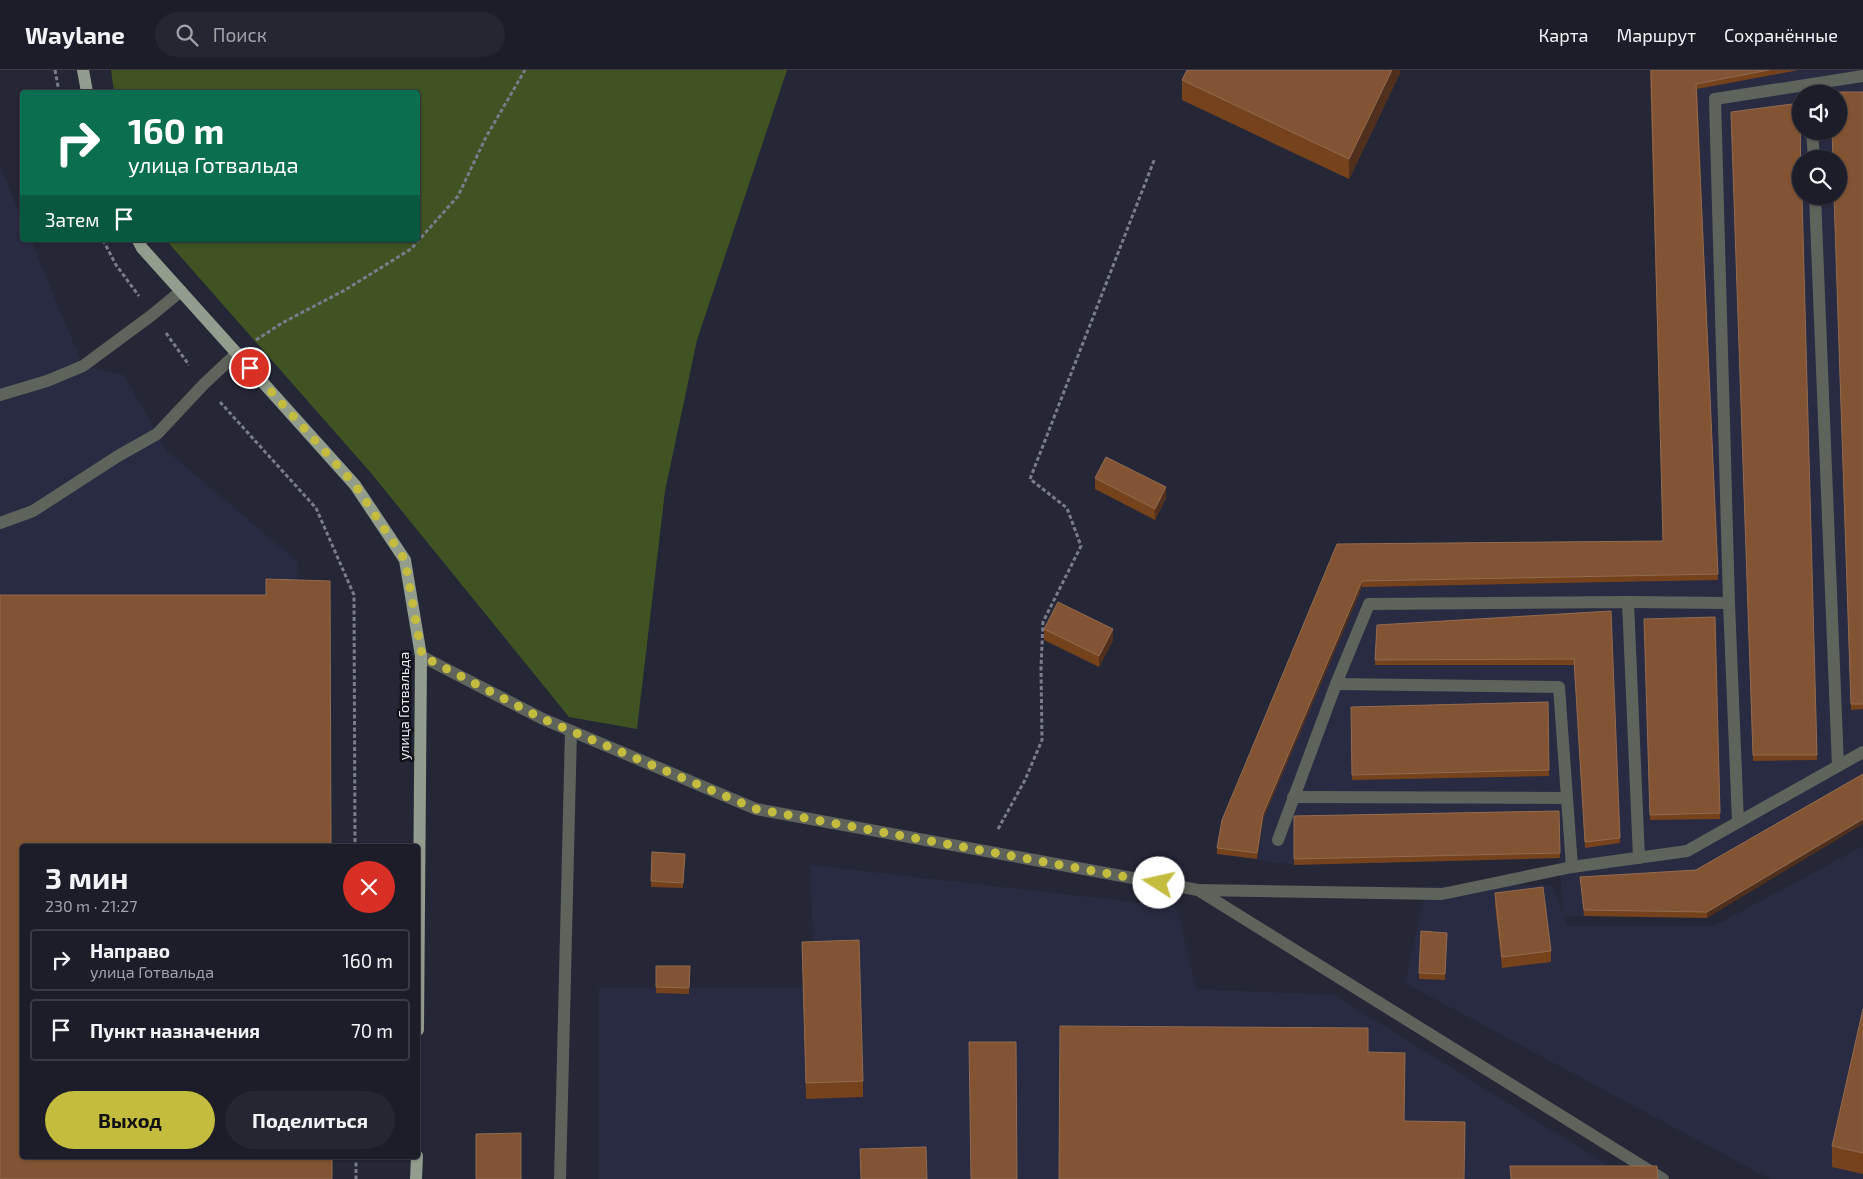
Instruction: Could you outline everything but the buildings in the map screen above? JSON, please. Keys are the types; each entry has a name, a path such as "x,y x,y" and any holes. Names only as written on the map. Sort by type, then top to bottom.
{"main road":[{"path":"83,70 87,90"},
{"name":"улица Готвальда","path":"139,242 142,248 355,485 405,560 422,656 420,844"},
{"path":"416,1159 416,1179"}],"lane":[{"path":"1827,85 1863,76"},
{"path":"1738,822 1728,603 1714,99 1792,91"},
{"path":"1815,205 1838,766"},
{"path":"0,394 47,381 83,366 181,291"},
{"path":"0,523 33,511 118,456 157,434 204,384 237,353"},
{"path":"1628,602 1639,858"},
{"path":"1278,840 1336,684 1369,604 1728,603"},
{"path":"422,656 543,719 756,809 1198,890 1442,894 1572,867 1687,851 1863,752"},
{"path":"1336,684 1559,687 1572,867"},
{"path":"560,1179 572,732"},
{"path":"1293,797 1567,798"},
{"path":"1198,890 1663,1179"}],"path":[{"path":"55,70 59,90"},
{"path":"420,239 458,196 486,138 525,70"},
{"path":"986,852 1025,780 1042,740 1041,668 1043,622 1081,546 1068,508 1030,479 1155,158"},
{"path":"104,242 116,264 204,384 316,508 354,596 355,844"},
{"path":"237,353 282,323 344,290 411,249 417,242"},
{"path":"356,1159 356,1179"}],"shaded area":[{"path":"1650,70 1863,70 1863,824 1707,918 1564,916 1568,926 1714,926 1863,846 1863,1179 1770,1179 1405,983 1427,886 1552,885 1563,914 1559,858 1295,865 1217,854 1337,549 1663,546"},
{"path":"0,165 20,215 20,242 32,242 83,366 124,375 167,451 298,562 297,613 24,844 20,844 20,1158 0,1179"},
{"path":"810,865 1177,907 1196,989 1334,995 1630,1179 599,1179 599,988 815,988"}],"green space":[{"path":"111,70 787,70 697,340 665,491 637,729 569,717 371,473 168,242 420,242 420,90 114,90"}],"route":[{"path":"250,368 355,485 405,560 422,656 543,719 756,809 1159,883"}]}
